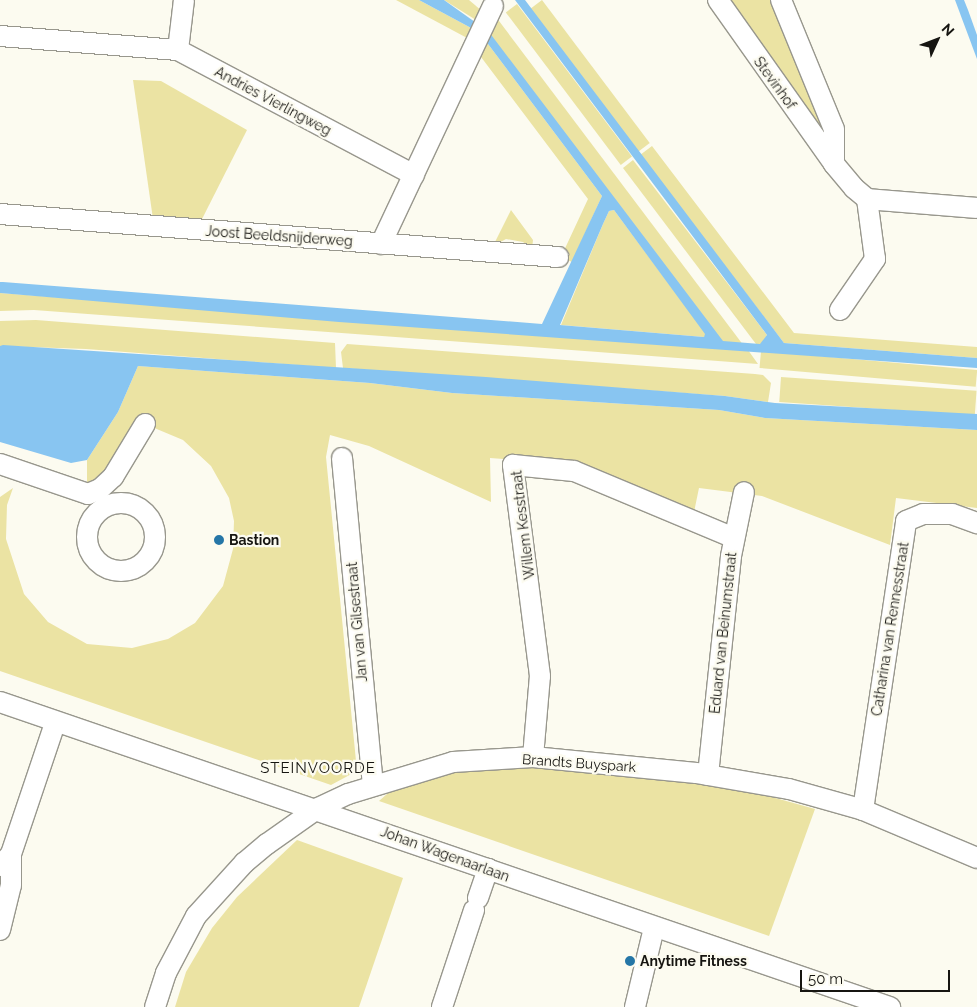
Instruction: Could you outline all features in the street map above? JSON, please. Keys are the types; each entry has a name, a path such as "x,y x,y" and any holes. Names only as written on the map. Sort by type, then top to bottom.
{"street":[{"path":"0,36 178,50 184,0"},
{"name":"Stevinhof","path":"718,0 834,164 867,199"},
{"path":"781,0 834,129 834,164"},
{"path":"381,244 495,4"},
{"name":"Andries Vierlingweg","path":"178,50 414,175"},
{"path":"840,310 875,259 867,199 977,208"},
{"name":"Joost Beeldsnijderweg","path":"0,214 558,257"},
{"path":"0,464 88,494 104,497 113,477 145,424"},
{"name":"Jan van Gilsestraat","path":"342,458 372,785"},
{"name":"Willem Kesstraat","path":"533,757 540,676 513,465 574,471 734,538"},
{"name":"Eduard van Beinumstraat","path":"708,775 734,538 744,492"},
{"name":"Catharina van Rennesstraat","path":"863,810 906,521 923,514 952,514 977,523"},
{"name":"Johan Wagenaarlaan","path":"0,702 55,722 318,808 654,928 890,1007"},
{"path":"0,930 11,885 5,860 55,722"},
{"name":"Brandts Buyspark","path":"155,1007 166,973 196,916 244,863 318,808 372,785 453,762 533,757 708,775 789,789 863,810 977,858"},
{"path":"442,1007 488,869"},
{"path":"635,1007 654,928"}],"shaded area":[{"path":"396,0 419,0 473,29 469,39"},
{"path":"444,0 469,0 482,11 476,20"},
{"path":"542,0 650,143 636,153 528,10"},
{"path":"726,0 772,0 827,132 821,134"},
{"path":"517,4 632,157 621,165 506,12"},
{"path":"496,17 742,343 728,353 482,27"},
{"path":"485,40 602,196 572,262 561,257 588,199 478,53"},
{"path":"133,80 161,81 247,130 200,223 153,219"},
{"path":"652,146 794,333 977,347 977,358 784,343 640,155"},
{"path":"633,160 767,335 762,344 756,344 623,168"},
{"path":"511,210 533,240 532,249 523,242 506,239 493,246"},
{"path":"614,210 706,334 704,337 561,325 603,224 609,211"},
{"path":"0,293 748,350 758,364 34,310 0,311"},
{"path":"36,320 335,343 336,368 86,349 0,346 0,321"},
{"path":"347,344 755,374 763,375 771,383 768,402 725,396 343,368 341,352"},
{"path":"761,351 977,370 976,387 760,368"},
{"path":"138,366 370,383 452,393 719,410 765,418 977,430 977,508 896,498 890,545 762,496 699,488 693,517 571,464 490,458 491,502 369,446 330,435 326,457 357,771 331,785 0,671 0,497 13,488 7,505 6,539 24,594 48,622 87,644 132,648 168,639 195,623 223,586 233,549 234,521 229,498 211,466 183,440 140,422 116,461 96,481 87,483 87,460 118,412"},
{"path":"781,377 977,391 975,416 779,402"},
{"path":"508,766 589,770 740,788 815,809 769,936 379,801 395,787 461,770"},
{"path":"297,840 403,878 359,1007 175,1007 186,972 212,928 237,897"}],"water":[{"path":"419,0 444,0 489,32 723,341 760,344 767,335 515,0 525,0 784,343 977,358 977,368 339,322 0,293 0,282 3,282 542,324 602,196 485,40 473,29","holes":["614,210 705,334 704,337 560,325 609,211"]},
{"path":"955,0 964,0 968,10 977,35 977,59"},
{"path":"0,346 486,377 725,396 775,403 977,414 977,430 765,418 719,410 452,393 370,383 138,366 118,412 87,460 71,463 0,442"}],"place":[{"name":"Bastion","path":"219,540"},
{"name":"Anytime Fitness","path":"630,961"}],"district":[{"name":"STEINVOORDE","path":"318,769"}]}
